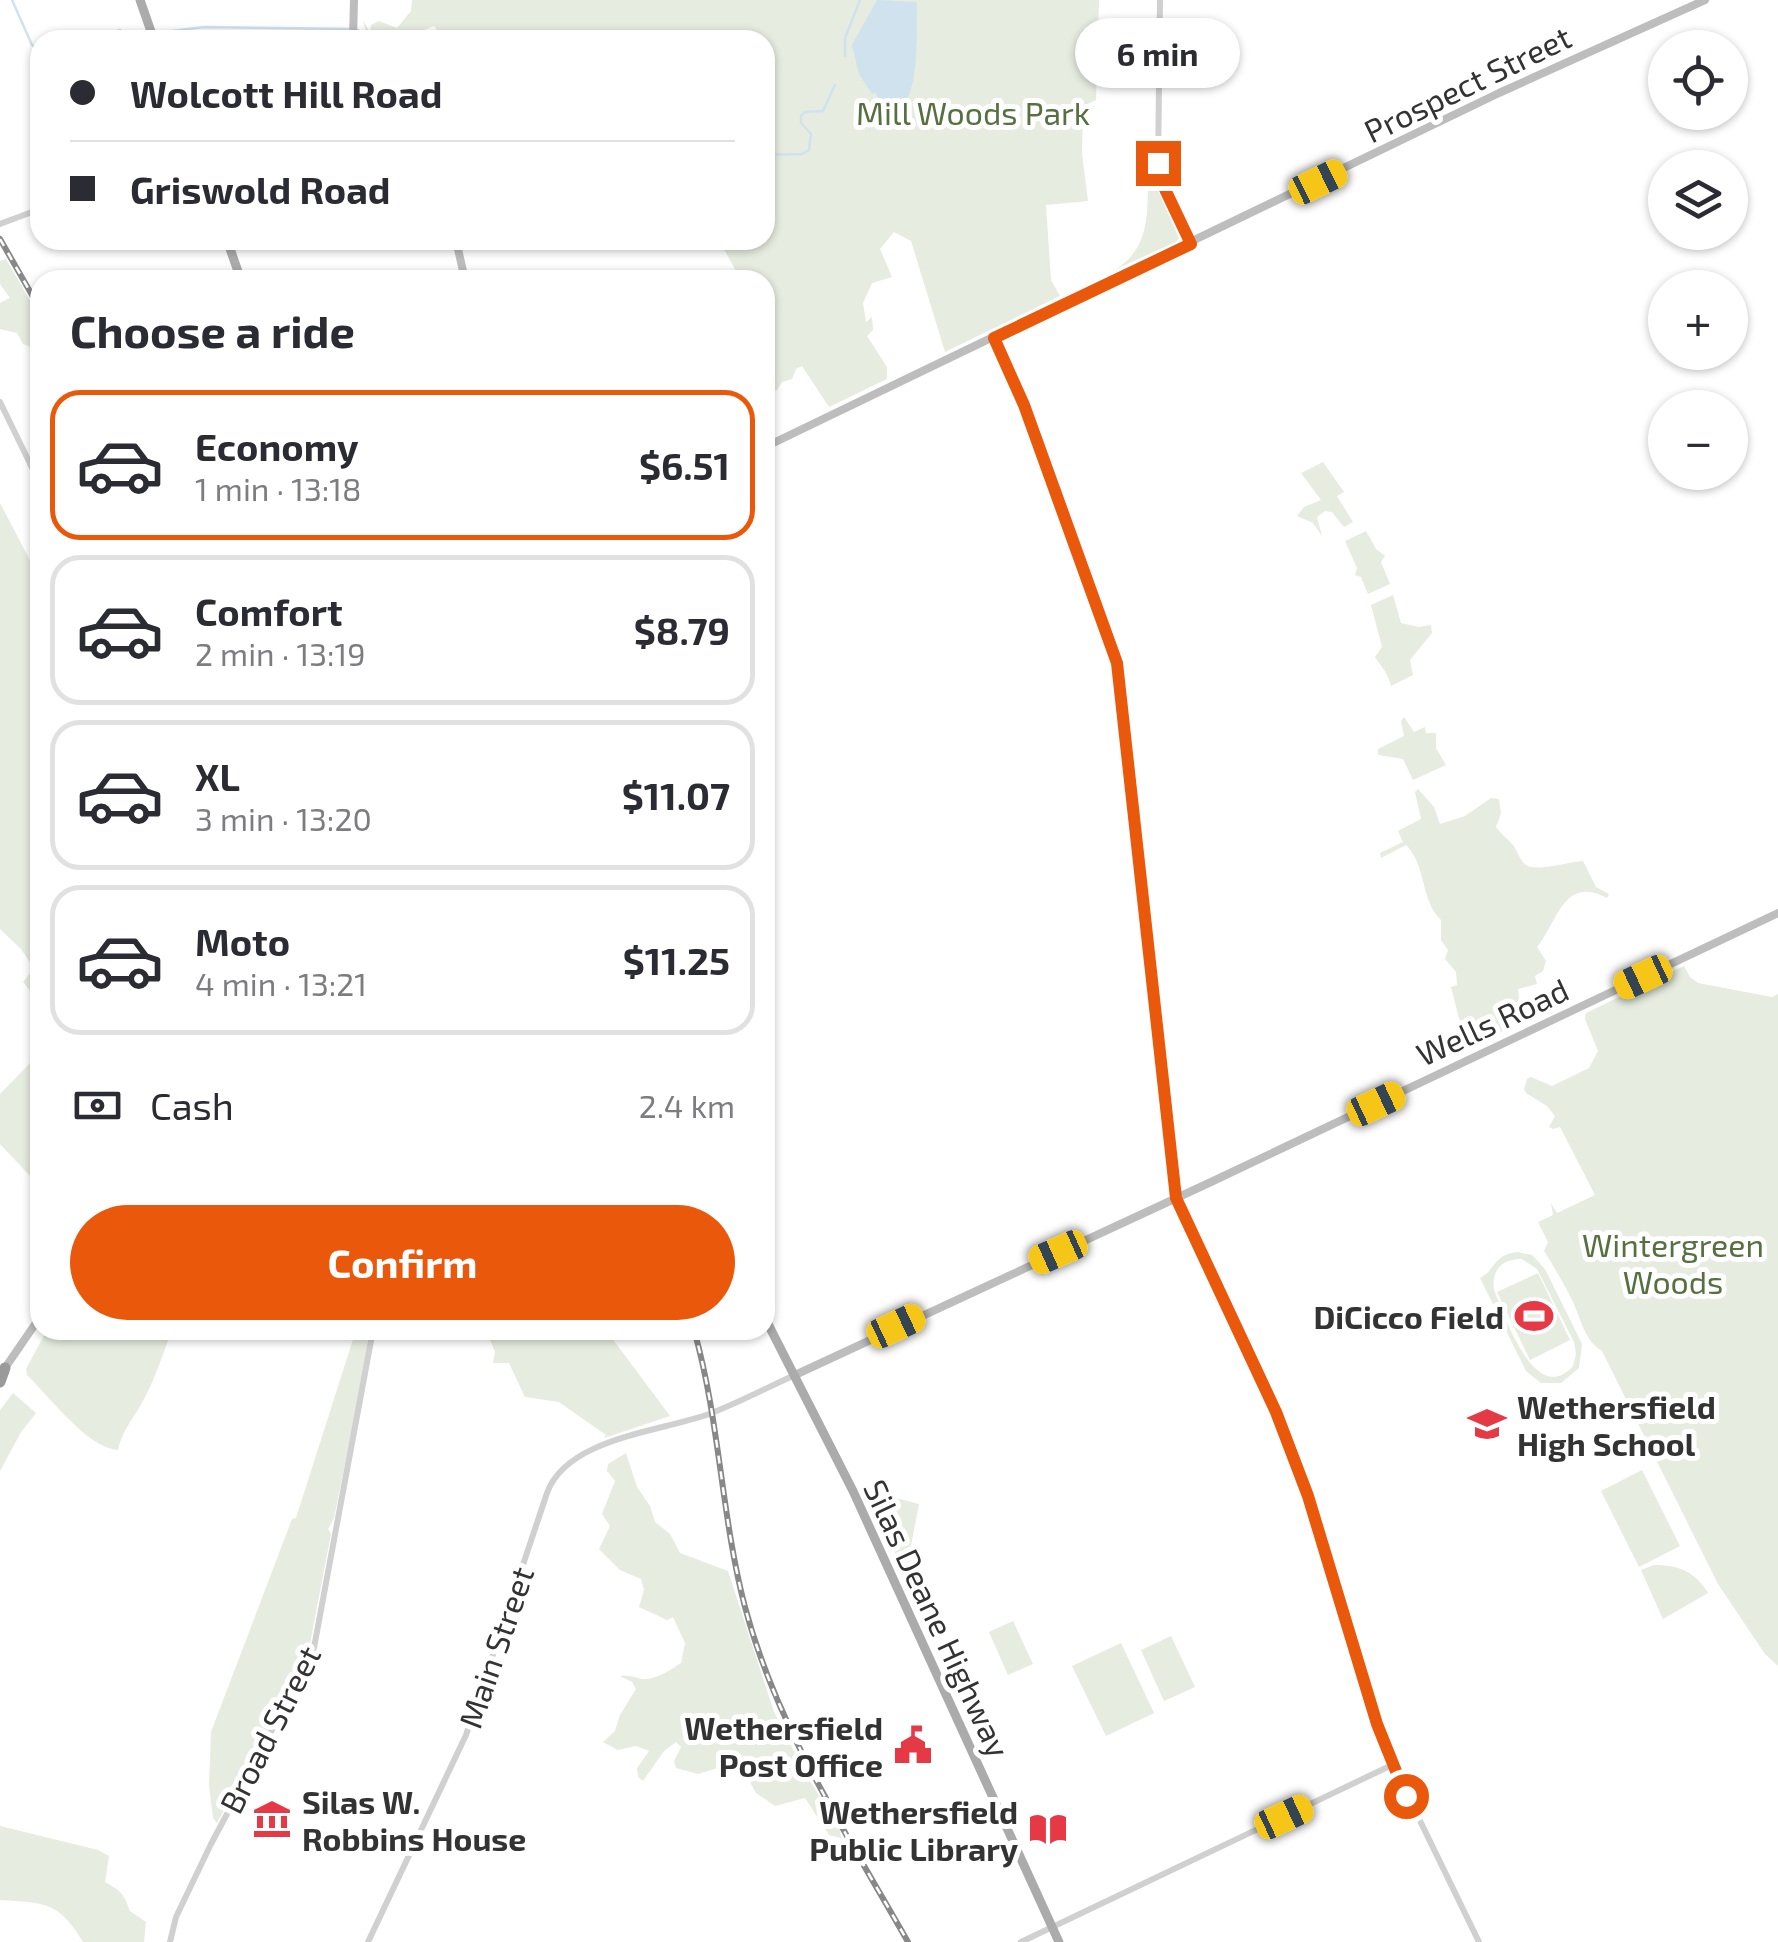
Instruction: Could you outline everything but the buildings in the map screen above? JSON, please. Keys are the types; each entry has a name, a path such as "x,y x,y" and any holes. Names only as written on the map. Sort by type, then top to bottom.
{"highway":[{"path":"0,1382 2,1369"}],"main road":[{"path":"140,0 150,30"},
{"path":"352,30 354,0"},
{"name":"Prospect Street","path":"775,443 1499,93 1705,0"},
{"name":"Wells Road","path":"794,1375 1778,913"},
{"path":"2,1369 30,1330"},
{"name":"Silas Deane Highway","path":"775,1338 853,1491 1060,1942"}],"street":[{"path":"1160,0 1158,170 1191,244"},
{"path":"0,224 30,213"},
{"path":"994,338 1024,405 1117,663 1176,1198 1276,1412 1308,1496 1392,1765 1478,1942"},
{"path":"0,402 30,464"},
{"name":"Broad Street","path":"170,1942 176,1917 215,1836 313,1652 371,1340"},
{"name":"Wells Road","path":"682,1422 725,1408 794,1375"},
{"name":"Main Street","path":"368,1942 466,1735 554,1476 590,1450 682,1422"},
{"path":"1021,1942 1392,1765"}],"green space":[{"name":"Mill Woods Park","path":"412,0 1099,0 1096,100 1083,106 1082,154 1088,201 1046,205 1051,280 1060,296 945,352 911,241 894,232 880,249 892,277 872,283 863,303 866,322 872,317 873,330 867,336 887,367 887,379 829,407 802,366 775,391 775,270 736,270 724,250 775,250 775,30 437,30 434,26 424,30 370,30 371,25 379,21 397,28 411,11"},
{"path":"1148,168 1179,238 1114,270 1127,261 1142,238"},
{"path":"6,259 30,301 30,347 23,344 17,333 0,329 0,303 10,298 0,284 0,261"},
{"path":"1323,462 1344,492 1337,496 1353,522 1344,527 1332,512 1325,511 1317,517 1322,536 1313,523 1297,516 1304,507 1321,500 1301,473"},
{"path":"0,503 30,560 30,962 0,929"},
{"path":"1366,531 1385,556 1381,562 1390,584 1368,594 1361,577 1355,575 1357,568 1345,541"},
{"path":"1393,595 1401,623 1431,625 1432,633 1410,660 1413,675 1391,686 1375,657 1382,647 1371,605"},
{"path":"1404,717 1414,732 1425,727 1426,733 1436,733 1436,748 1446,765 1413,780 1403,759 1378,755 1378,749 1404,736"},
{"path":"1418,789 1434,807 1440,824 1465,816 1491,798 1499,799 1501,813 1496,827 1526,865 1545,867 1583,861 1596,887 1609,894 1607,898 1580,892 1563,905 1537,947 1546,961 1543,971 1535,976 1537,984 1518,989 1514,1009 1522,1025 1494,1034 1467,1050 1451,987 1457,985 1456,972 1445,959 1448,950 1441,940 1441,920 1430,903 1413,853 1406,845 1381,858 1380,853 1403,842 1398,831 1421,819 1415,792"},
{"name":"Wintergreen Woods","path":"1684,966 1698,983 1772,997 1778,994 1778,1666 1765,1654 1718,1584 1602,1351 1587,1336 1544,1251 1548,1242 1538,1222 1553,1215 1551,1203 1557,1213 1595,1195 1560,1127 1549,1127 1555,1116 1526,1093 1527,1079 1531,1077 1552,1086 1589,1068 1598,1051 1586,1013"},
{"path":"30,1063 30,1176 0,1144 0,1094"},
{"path":"1510,1253 1532,1255 1545,1269 1582,1344 1579,1368 1561,1383 1541,1383 1526,1371 1480,1278","holes":["1522,1259 1537,1269 1574,1342 1573,1366 1559,1376 1546,1376 1523,1354 1494,1290 1496,1272 1504,1263"]},
{"name":"DiCicco Field","path":"1538,1273 1570,1340 1530,1360 1497,1292"},
{"path":"42,1340 168,1340 118,1450 94,1441 82,1431 27,1375 26,1369"},
{"path":"353,1340 368,1340 334,1518 328,1529 331,1534 307,1659 217,1823 209,1785 211,1732 292,1519 296,1518"},
{"path":"490,1340 613,1340 670,1416 604,1438 606,1435 559,1402 525,1397 509,1363 493,1363 495,1352"},
{"path":"13,1393 36,1413 0,1471 0,1410"},
{"path":"626,1453 637,1487 655,1522 670,1534 680,1553 728,1571 774,1712 841,1838 829,1835 805,1798 775,1806 756,1793 746,1775 721,1767 698,1774 676,1768 674,1761 681,1747 676,1742 664,1751 643,1781 637,1768 649,1751 636,1746 618,1750 603,1742 615,1731 636,1689 620,1676 647,1679 665,1673 681,1663 685,1643 673,1617 667,1620 639,1607 644,1590 641,1579 620,1570 599,1549 610,1526 602,1514 615,1481 607,1471 608,1464"},
{"path":"1642,1470 1680,1546 1639,1567 1601,1491"},
{"path":"893,1490 896,1498 919,1504 909,1556 916,1565 926,1565 905,1575 871,1500"},
{"path":"1654,1565 1685,1571 1708,1593 1663,1619 1641,1570"},
{"path":"1013,1621 1033,1664 1008,1675 989,1632"},
{"path":"1171,1636 1195,1687 1164,1701 1141,1650"},
{"path":"1121,1643 1154,1713 1106,1736 1072,1666"},
{"path":"0,1826 109,1856 105,1882 122,1894 130,1911 146,1922 144,1942 83,1942 58,1911 28,1902 0,1900"}],"water":[{"path":"877,0 917,2 912,86 899,110 887,114 859,74 852,45"}],"waterway":[{"path":"12,0 30,40"},
{"path":"845,56 845,38 860,0"},
{"path":"180,30 350,29"},
{"path":"775,155 809,150 811,134 801,123 801,116 805,112 823,111 835,85"}],"railway":[{"path":"0,239 30,292"},
{"path":"697,1340 710,1399 737,1573 759,1652 775,1695 816,1779 908,1942"}],"place":[{"name":"DiCicco Field","path":"1534,1316"},
{"name":"Wethersfield High School","path":"1487,1424"},
{"name":"Wethersfield Post Office","path":"913,1745"},
{"name":"Silas W. Robbins House","path":"272,1819"},
{"name":"Wethersfield Public Library","path":"1048,1829"}],"route":[{"path":"1158,163 1162,183 1191,244 994,338 1024,405 1117,663 1176,1198 1276,1412 1308,1496 1377,1724 1406,1796"}]}
